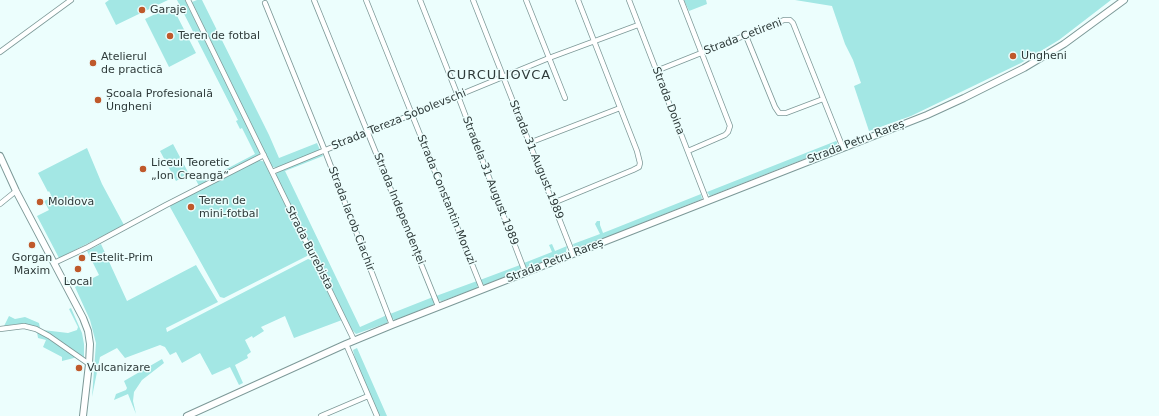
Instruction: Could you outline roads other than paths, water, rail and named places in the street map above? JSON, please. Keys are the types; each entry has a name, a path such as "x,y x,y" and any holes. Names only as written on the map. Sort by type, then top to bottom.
{"main road":[{"name":"Strada Petru Rareș","path":"187,416 354,340 927,115 1024,68 1064,44 1124,0"},
{"path":"0,156 16,191 83,318 88,331 90,344 89,364 83,416"}],"street":[{"path":"0,52 71,0"},
{"name":"Strada Burebista","path":"188,0 354,340"},
{"name":"Strada Independenței","path":"314,0 438,306"},
{"name":"Strada Constantin Moruzi","path":"366,0 482,289"},
{"name":"Stradela 31 August 1989","path":"420,0 525,272"},
{"name":"Strada 31 August 1989","path":"473,0 573,254"},
{"path":"526,0 565,98"},
{"path":"553,203 633,170 639,165 640,159 578,0"},
{"name":"Strada Doina","path":"629,0 707,201"},
{"path":"681,0 730,127 728,132 725,134 688,150"},
{"name":"Strada Iacob Ciachir","path":"265,3 325,151 392,325"},
{"name":"Strada Cetireni","path":"656,70 784,20 790,20 793,23 843,148"},
{"name":"Strada Tereza Sobolevschi","path":"272,172 549,58 638,25"},
{"path":"746,36 775,107 779,113 786,114 823,99"},
{"path":"529,143 620,108"},
{"path":"54,264 264,155"},
{"path":"0,204 16,191"},
{"path":"0,329 24,326 36,329 66,347 89,364"},
{"path":"346,344 377,416"},
{"path":"321,416 368,396"}],"place":[{"name":"Garaje","path":"142,10"},
{"name":"Teren de fotbal","path":"170,36"},
{"name":"Ungheni","path":"1013,56"},
{"name":"Atelierul de practică","path":"93,63"},
{"name":"Școala Profesională Ungheni","path":"98,100"},
{"name":"Liceul Teoretic „Ion Creangă“","path":"143,169"},
{"name":"Moldova","path":"40,202"},
{"name":"Teren de mini-fotbal","path":"191,207"},
{"name":"Gorgan Maxim","path":"32,245"},
{"name":"Estelit-Prim","path":"82,258"},
{"name":"Local","path":"78,269"},
{"name":"Vulcanizare","path":"79,368"}],"district":[{"name":"CURCULIOVCA","path":"499,76"}]}
